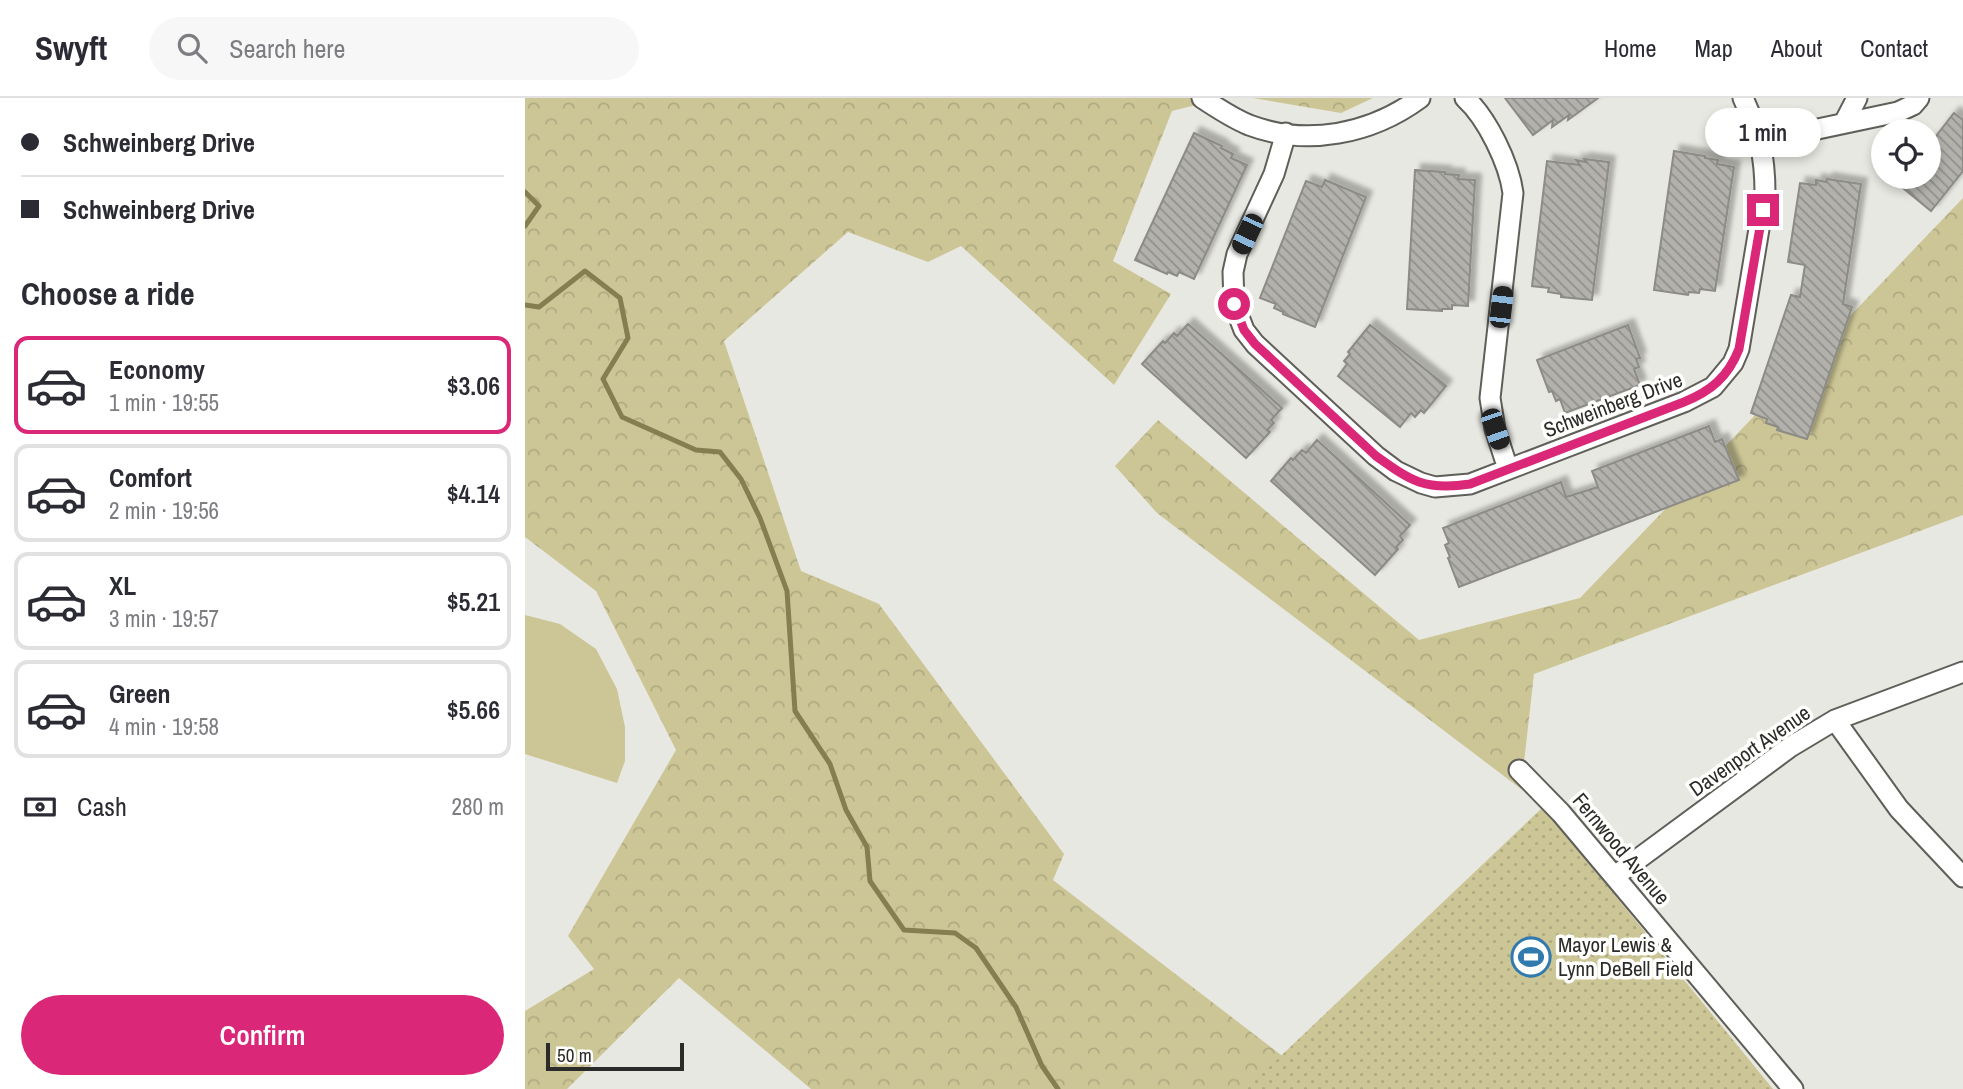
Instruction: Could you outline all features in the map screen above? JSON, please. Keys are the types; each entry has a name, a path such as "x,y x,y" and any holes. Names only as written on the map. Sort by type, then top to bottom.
{"street":[{"path":"1202,98 1248,124 1286,133 1327,135 1356,130 1392,117 1420,98"},
{"path":"1465,98 1485,124 1508,171 1513,193 1490,398 1495,429 1508,469"},
{"name":"Schweinberg Drive","path":"1286,133 1274,174 1237,254 1233,272 1234,304 1244,330 1255,344 1376,456 1409,478 1435,487 1450,487 1470,484 1700,396 1724,377 1733,363 1744,330 1763,210 1765,174 1761,141 1742,98"},
{"path":"1844,123 1857,98"},
{"path":"1761,141 1898,112 1913,106 1919,98"},
{"name":"Davenport Avenue","path":"1615,876 1790,747 1835,720 1963,672"},
{"path":"1835,720 1899,809 1963,877"},
{"name":"Fernwood Avenue","path":"1519,771 1561,813 1793,1089"}],"green space":[{"path":"525,98 1224,98 1172,111 1113,261 1171,294 1114,385 961,246 928,262 848,232 724,341 801,571 879,604 1064,854 1053,880 1285,1058 1296,1089 811,1089 679,978 567,1089 525,1089 525,1011 594,969 568,936 676,750 596,591 525,537"},
{"path":"1253,98 1373,98 1341,113"},
{"path":"1963,198 1963,515 1534,674 1521,789 1157,513 1115,466 1158,420 1419,640 1580,598"},
{"path":"525,615 560,624 596,649 617,689 625,727 625,761 617,783 525,754"},
{"path":"1543,807 1773,1089 1246,1089"}],"building":[{"path":"1505,98 1598,98 1568,120 1569,115 1552,127 1553,120 1533,135"},
{"path":"1954,113 1963,120 1963,171 1931,211 1904,189 1941,189 1941,130"},
{"path":"1194,133 1222,146 1221,148 1233,154 1231,158 1247,165 1194,279 1179,272 1177,276 1168,272 1167,274 1135,260"},
{"path":"1674,151 1705,156 1718,160 1717,164 1734,167 1715,291 1700,289 1699,293 1689,292 1688,295 1654,290"},
{"path":"1584,159 1609,162 1592,300 1561,297 1561,294 1548,292 1549,288 1532,286 1547,161 1580,165 1576,160 1586,162"},
{"path":"1415,170 1445,172 1459,175 1458,179 1475,180 1468,306 1452,305 1452,309 1442,311 1407,309"},
{"path":"1827,179 1861,184 1843,304 1852,307 1807,439 1777,430 1778,427 1766,423 1767,419 1751,413 1791,295 1800,297 1805,265 1788,262 1800,183 1816,185 1816,180 1826,182"},
{"path":"1325,180 1366,197 1315,327 1283,314 1274,308 1276,304 1260,298 1306,181 1322,187"},
{"path":"1188,324 1282,408 1271,420 1274,423 1267,430 1270,432 1246,458 1142,364 1163,341 1165,343 1174,333 1177,336"},
{"path":"1370,325 1446,386 1424,413 1421,410 1415,417 1411,413 1400,427 1338,376 1347,364 1344,361 1350,354 1348,352"},
{"path":"1628,325 1640,358 1636,359 1639,367 1634,369 1640,385 1565,413 1560,399 1556,401 1552,391 1549,392 1537,360"},
{"path":"1709,426 1715,442 1722,439 1739,480 1459,587 1448,558 1450,557 1445,545 1449,543 1443,528 1561,482 1566,497 1598,487 1592,471"},
{"path":"1317,440 1410,525 1400,536 1403,540 1396,547 1398,549 1375,575 1271,481 1291,458 1293,460 1302,450 1306,453"}],"waterway":[{"path":"525,192 539,206 525,226"},
{"path":"525,305 539,307 585,271 620,298 628,338 603,379 622,417 696,450 720,452 741,479 760,518 787,591 795,711 830,764 846,810 867,847 870,881 904,930 955,933 976,948 1016,1007 1042,1066 1058,1089"}],"place":[{"name":"Mayor Lewis & Lynn DeBell Field","path":"1531,957"}],"route":[{"path":"1234,304 1244,330 1255,344 1376,456 1396,471 1421,483 1435,487 1470,484 1700,396 1724,377 1739,349 1744,330 1763,210"}]}
